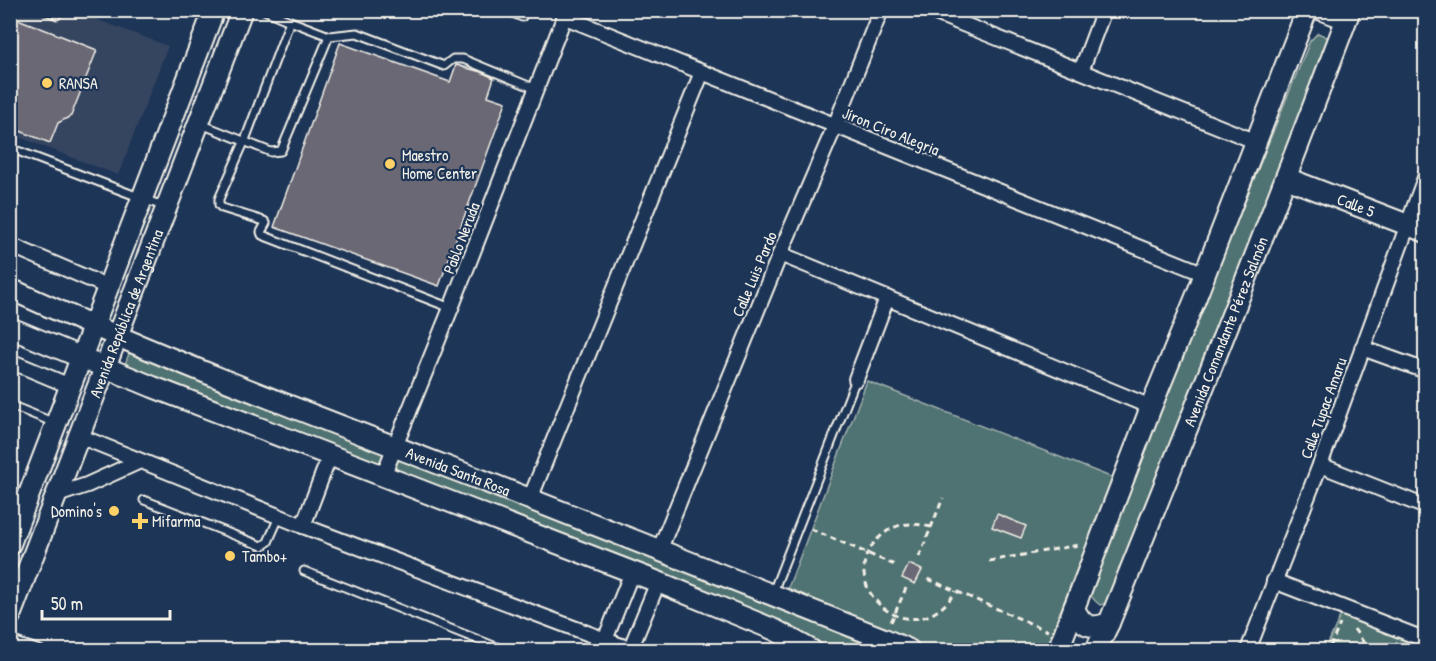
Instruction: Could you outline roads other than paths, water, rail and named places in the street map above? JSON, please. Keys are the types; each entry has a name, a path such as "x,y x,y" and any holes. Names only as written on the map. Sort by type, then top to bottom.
{"main road":[{"name":"Avenida República de Argentina","path":"10,543 214,10"},
{"name":"Avenida República de Argentina","path":"10,616 242,10"},
{"path":"1061,644 1151,407 1307,10"},
{"name":"Avenida Comandante Pérez Salmón","path":"1096,651 1286,178 1348,16"},
{"name":"Calle 5","path":"1286,178 1425,232"},
{"name":"Avenida Santa Rosa","path":"10,289 93,327 884,639 909,651"},
{"name":"Avenida Santa Rosa","path":"10,328 106,368 657,582 775,630 811,651"},
{"path":"1074,608 1079,618 1087,625 1098,627 1109,623"}],"street":[{"name":"Calle Luis Pardo","path":"659,551 881,10"},
{"path":"928,10 1257,142"},
{"path":"1081,71 1104,10"},
{"path":"1314,10 1348,16"},
{"name":"Jíron Ciro Alegria","path":"566,14 702,72 1205,274"},
{"name":"Pablo Neruda","path":"383,476 452,308 566,14"},
{"path":"531,500 702,72"},
{"name":"Calle Tupac Amaru","path":"1248,651 1320,465 1425,175"},
{"path":"10,245 108,287"},
{"path":"780,254 1151,407"},
{"path":"856,379 887,298"},
{"path":"1362,348 1425,371"},
{"path":"10,361 70,386"},
{"path":"80,436 604,645 631,650 657,582"},
{"path":"303,526 330,455"},
{"path":"57,495 87,485 140,461"},
{"path":"1320,465 1425,507"},
{"path":"604,645 632,572"},
{"path":"1274,581 1425,640"}],"lane":[{"path":"45,10 57,15"},
{"path":"264,10 329,36 357,33 444,66 453,58 463,59 537,89"},
{"path":"506,10 522,17"},
{"path":"290,21 219,199 219,205 222,208 264,221 266,223 261,232 262,235 452,308"},
{"path":"199,123 271,152 280,151 329,36"},
{"path":"10,148 167,207"},
{"path":"771,595 856,379"},
{"path":"10,405 56,423"},
{"path":"144,500 262,546 268,542 279,517"},
{"path":"304,571 504,651"},
{"path":"10,640 40,651"}],"place":[{"name":"RANSA","path":"47,83"},
{"name":"Maestro Home Center","path":"390,164"},
{"name":"Domino's","path":"114,511"},
{"name":"Mifarma","path":"140,521"},
{"name":"Tambo+","path":"230,556"}]}
